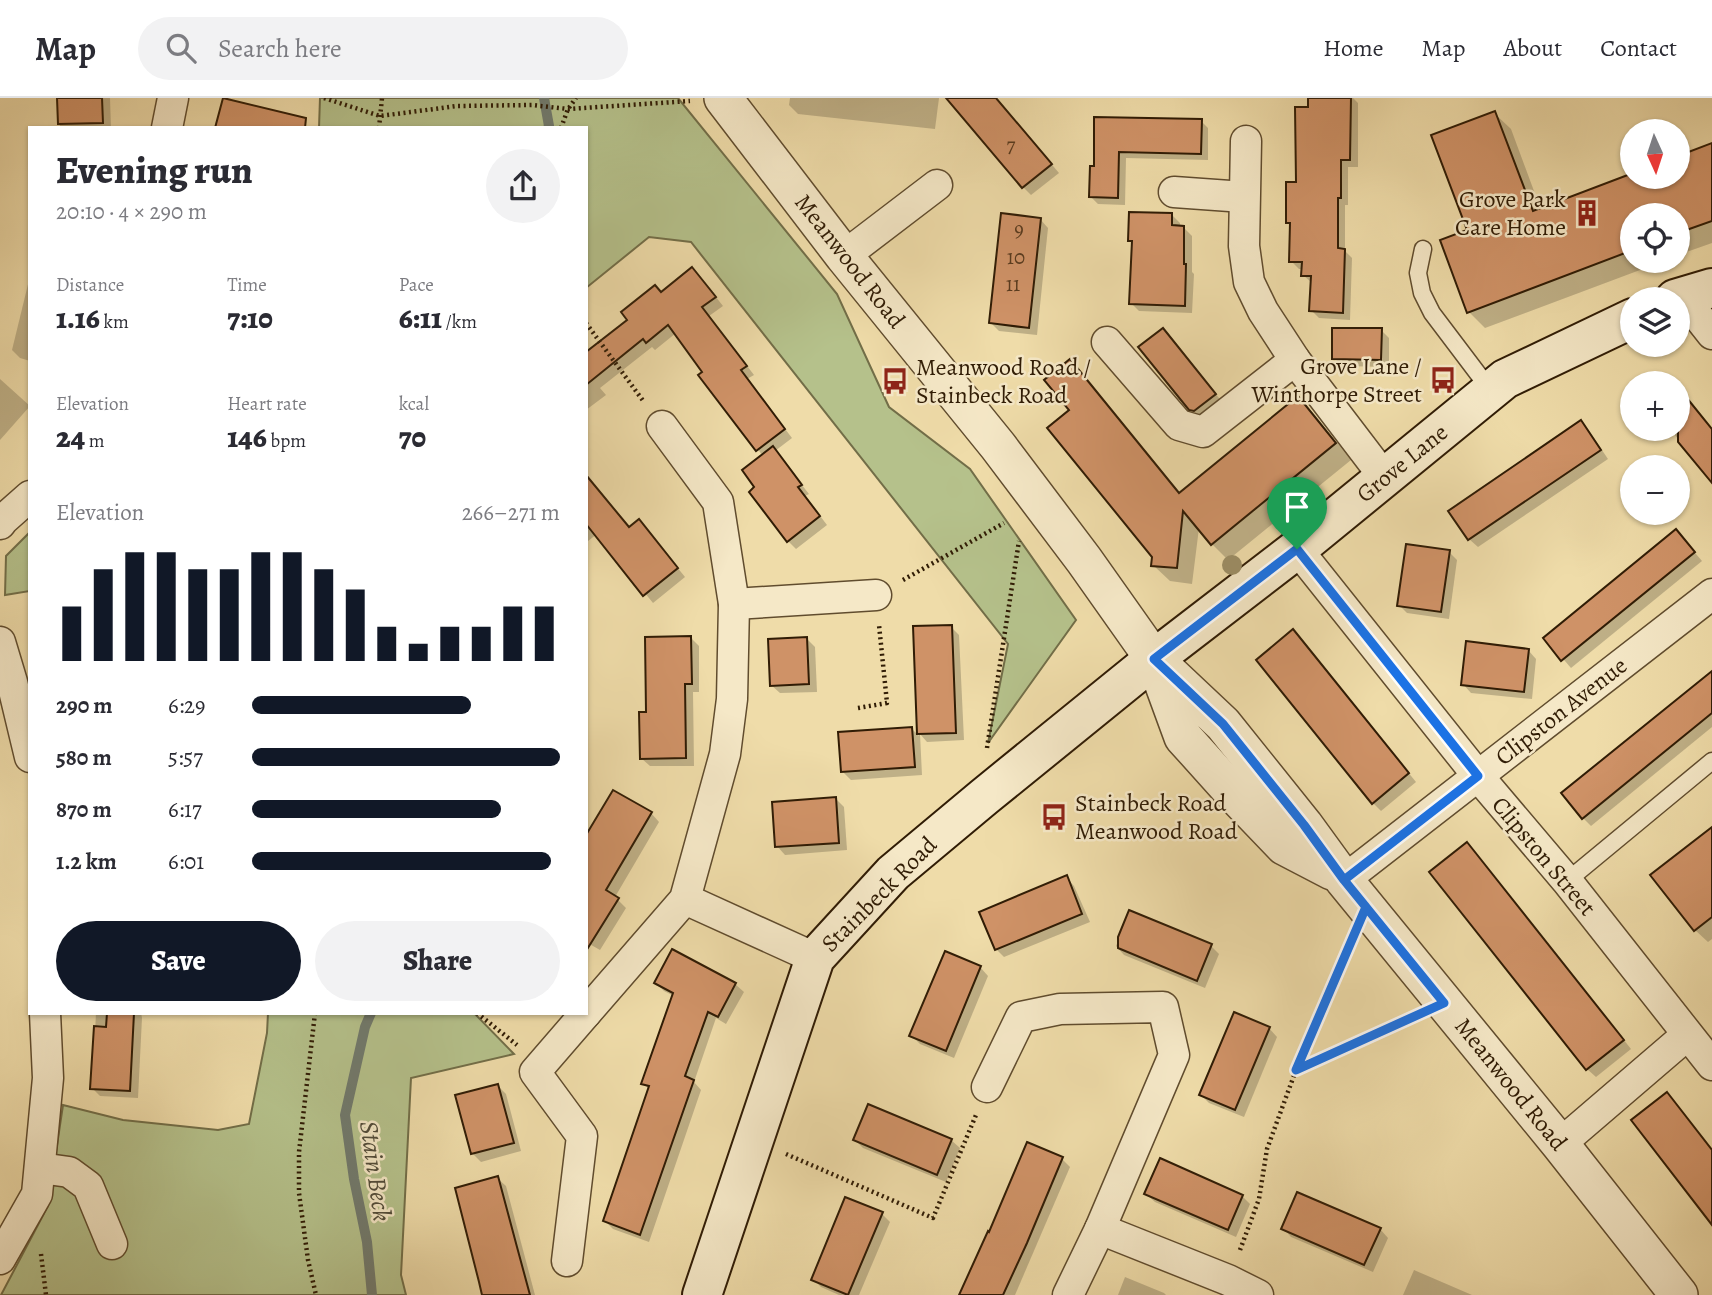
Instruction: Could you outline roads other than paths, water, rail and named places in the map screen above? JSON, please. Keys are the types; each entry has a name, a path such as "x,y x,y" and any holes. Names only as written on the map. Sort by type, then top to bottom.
{"main road":[{"name":"Grove Lane","path":"1154,659 1297,549 1505,379 1620,324"},
{"name":"Stainbeck Road","path":"702,1295 815,958 893,873 1154,659"}],"street":[{"path":"167,126 173,98"},
{"name":"Meanwood Road","path":"723,98 844,256 998,446 1084,560 1154,659 1183,737 1284,845 1350,887 1560,1144 1679,1295"},
{"path":"1246,141 1244,246 1249,282 1263,311 1295,360 1385,478"},
{"path":"844,256 936,184"},
{"path":"1174,192 1244,197"},
{"path":"1690,295 1712,334"},
{"path":"1107,342 1179,425 1203,432 1295,360"},
{"path":"588,1011 685,899 725,754 732,699 734,604 718,502 662,426"},
{"path":"0,524 28,498"},
{"name":"Clipston Street","path":"1297,549 1478,776 1567,881 1712,1065"},
{"name":"Clipston Avenue","path":"1350,887 1478,776 1712,594"},
{"path":"734,604 876,595"},
{"path":"0,642 28,749"},
{"path":"685,899 815,958"},
{"path":"987,1087 1021,1017 1059,1009 1163,1007 1174,1055 1100,1229 1068,1295"},
{"path":"0,1259 37,1194 48,1078 45,1015"},
{"path":"567,1261 582,1136 535,1072 584,1015"},
{"path":"1560,1144 1688,1035"},
{"path":"40,1168 69,1172 88,1186 112,1244"},
{"path":"1100,1229 1228,1280 1258,1295"}],"lane":[{"path":"1423,249 1418,272 1422,293 1432,313 1491,391"},
{"path":"1567,881 1712,761"}],"waterway":[{"name":"Stain Beck","path":"544,98 549,126"},
{"name":"Stain Beck","path":"370,1015 345,1115 367,1242 372,1295"}],"place":[{"name":"Grove Park Care Home","path":"1587,213"},
{"name":"Grove Lane / Winthorpe Street","path":"1443,380"},
{"name":"Meanwood Road / Stainbeck Road","path":"895,381"},
{"name":"Stainbeck Road Meanwood Road","path":"1054,817"}]}
